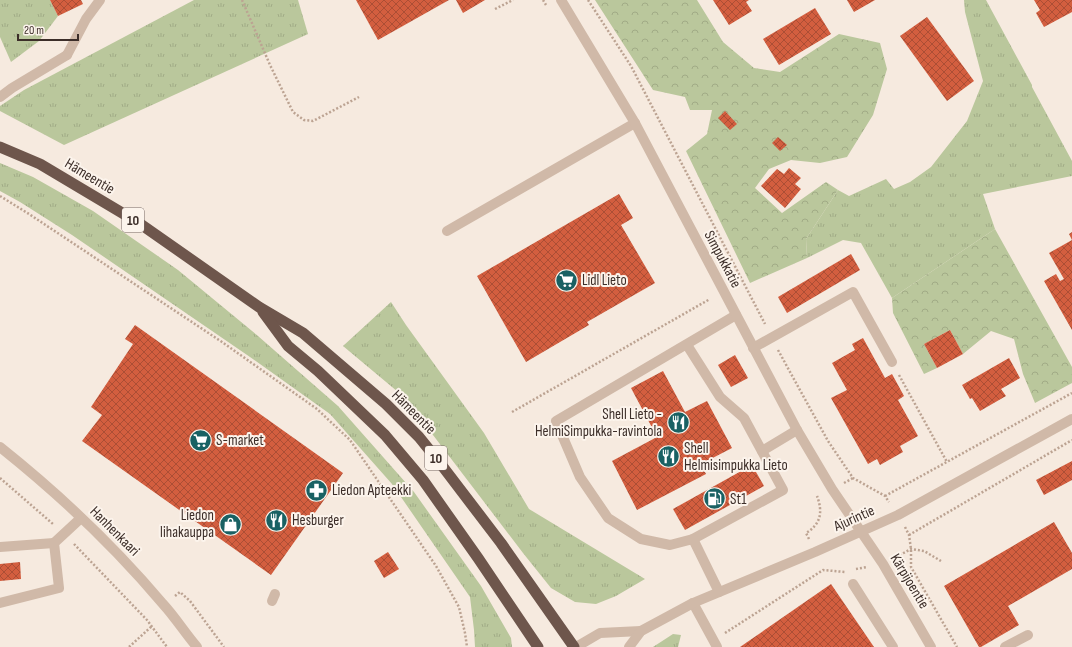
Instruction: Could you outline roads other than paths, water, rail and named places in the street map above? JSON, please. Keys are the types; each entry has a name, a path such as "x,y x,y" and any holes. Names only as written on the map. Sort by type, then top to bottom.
{"highway":[{"name":"Hämeentie","path":"0,147 40,164 139,224 259,307 303,333 386,404 419,437 501,543 575,647"},
{"name":"Hämeentie","path":"259,307 288,346 385,435 423,480 538,647"}],"street":[{"path":"0,97 12,88 67,55 86,19 100,0"},
{"name":"Simpukkatie","path":"561,0 635,123 753,348 798,430 832,489 861,531"},
{"path":"447,231 635,123"},
{"path":"753,348 853,292 892,362"},
{"path":"687,345 720,396 744,418 783,490 693,539 670,545 641,539 608,518 580,477 556,421 736,315"},
{"name":"Ajurintie","path":"629,647 641,631 693,603 815,552 898,515 1072,419"},
{"path":"762,451 798,430"},
{"name":"Hanhenkaari","path":"0,447 58,495 126,562 164,605 197,647"},
{"path":"0,547 54,543 81,518"},
{"name":"Kärpijoentie","path":"861,531 883,564 931,647"},
{"path":"693,539 719,592"},
{"path":"0,603 59,588 54,543"},
{"path":"853,584 892,647"},
{"path":"693,603 716,644"},
{"name":"Ajurintie","path":"575,647 600,633 641,631"},
{"path":"1005,647 1028,635"}],"place":[{"name":"Lidl Lieto","path":"566,280"},
{"name":"Shell Lieto - HelmiSimpukka-ravintola","path":"678,423"},
{"name":"S-market","path":"200,440"},
{"name":"Shell Helmisimpukka Lieto","path":"668,457"},
{"name":"Liedon Apteekki","path":"316,490"},
{"name":"St1","path":"715,499"},
{"name":"Hesburger","path":"276,520"},
{"name":"Liedon lihakauppa","path":"230,524"}]}
